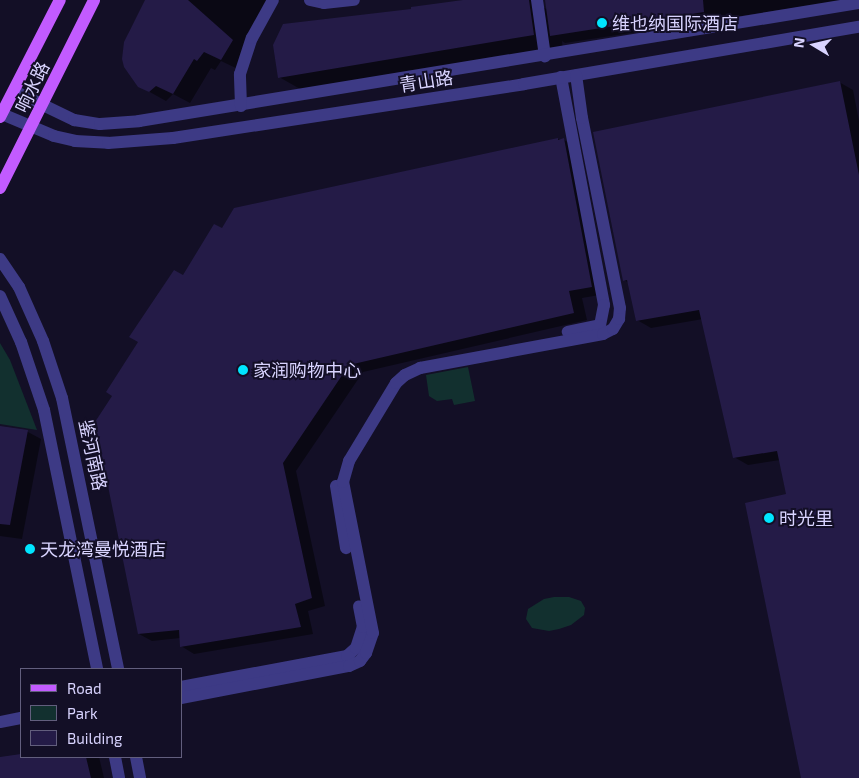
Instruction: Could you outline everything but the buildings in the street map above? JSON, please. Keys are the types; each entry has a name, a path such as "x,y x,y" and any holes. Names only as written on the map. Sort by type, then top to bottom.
{"main road":[{"name":"响水路","path":"1,115 60,0"},
{"name":"响水路","path":"0,188 94,0"}],"street":[{"path":"241,106 240,74 252,38 273,0"},
{"path":"310,0 324,3 354,0"},
{"path":"536,0 545,56"},
{"name":"青山路","path":"14,91 74,120 100,124 139,121 241,106 859,3"},
{"name":"青山路","path":"1,115 75,141 140,142 275,123 576,75 859,26"},
{"path":"182,698 349,666 360,661 366,653 373,633 343,482 349,461 396,383 404,374 420,368 604,334 613,329 619,319 620,308 582,118 576,75"},
{"path":"182,687 337,659 347,656 356,648 363,627 336,486 342,460 372,407 399,370 408,364 600,325 604,305 561,77"},
{"name":"鉴河南路","path":"0,259 19,287 43,341 62,398 118,668"},
{"path":"0,296 21,342 44,410 97,668"},
{"path":"0,722 20,718"},
{"path":"115,758 119,778"},
{"path":"136,758 140,778"}],"green space":[{"path":"0,343 10,360 37,430 0,424"},
{"path":"468,367 475,401 454,405 452,399 437,401 429,396 426,375"},
{"path":"569,597 581,601 585,608 584,615 571,625 559,629 549,631 532,628 526,619 528,609 544,599"}],"place":[{"name":"维也纳国际酒店","path":"602,23"},
{"name":"家润购物中心","path":"243,370"},
{"name":"时光里","path":"769,518"},
{"name":"天龙湾曼悦酒店","path":"30,549"}]}
